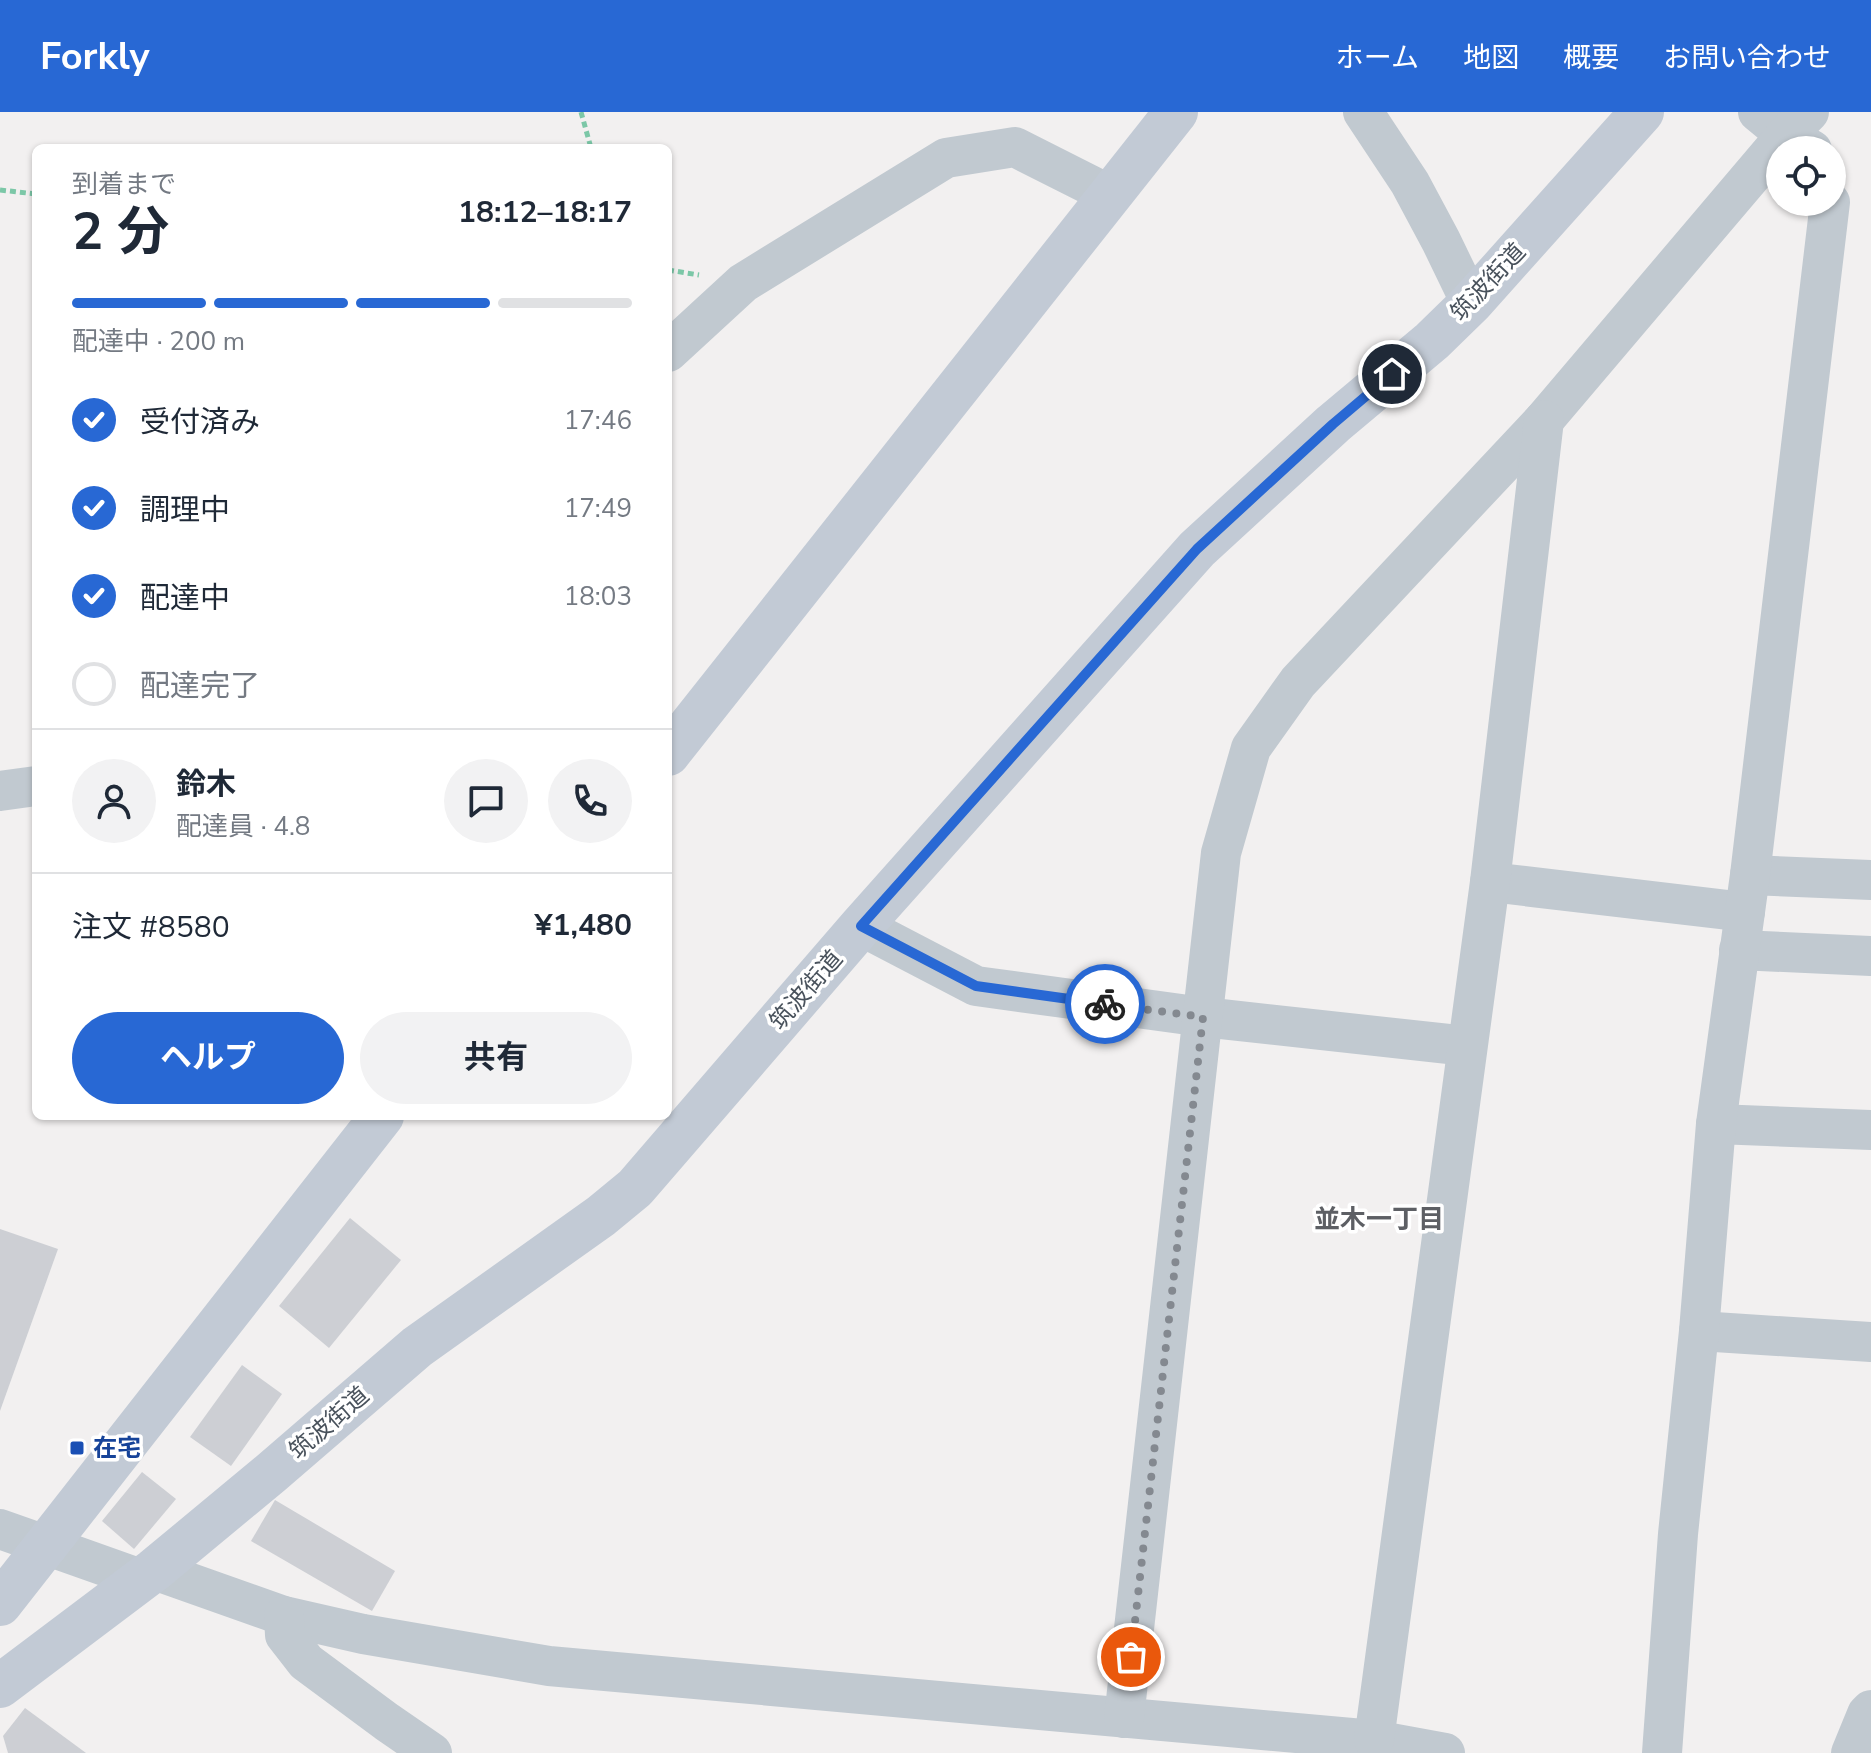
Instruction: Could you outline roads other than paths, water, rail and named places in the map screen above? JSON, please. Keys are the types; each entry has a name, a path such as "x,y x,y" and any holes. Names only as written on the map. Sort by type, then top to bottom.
{"street":[{"path":"672,749 1176,112"},
{"path":"1363,112 1410,183 1471,303"},
{"name":"筑波街道","path":"0,1686 147,1575 417,1347 601,1216 635,1188 861,926 1197,549 1471,303 1642,112"},
{"path":"1124,1718 1221,853 1251,748 1298,682 1544,420 1791,127"},
{"path":"672,348 743,283 946,158 1015,147 1110,195"},
{"path":"1662,1753 1678,1534 1716,1124 1745,913 1828,216"},
{"path":"1374,1740 1490,882 1544,420"},
{"path":"0,791 32,787"},
{"path":"1745,913 1871,880"},
{"path":"1490,882 1745,913 1871,956"},
{"path":"861,926 976,986 1203,1017 1467,1046"},
{"path":"0,1604 379,1120"},
{"path":"1716,1124 1871,1130"},
{"path":"1699,1331 1871,1342"},
{"path":"0,1529 44,1546 284,1616 363,1634 549,1666 1374,1740 1445,1753"},
{"path":"284,1616 285,1635 306,1662 432,1753"},
{"path":"1851,1753 1870,1718"}],"place":[{"name":"在宅","path":"77,1448"}],"district":[{"name":"並木一丁目","path":"1379,1219"}]}
